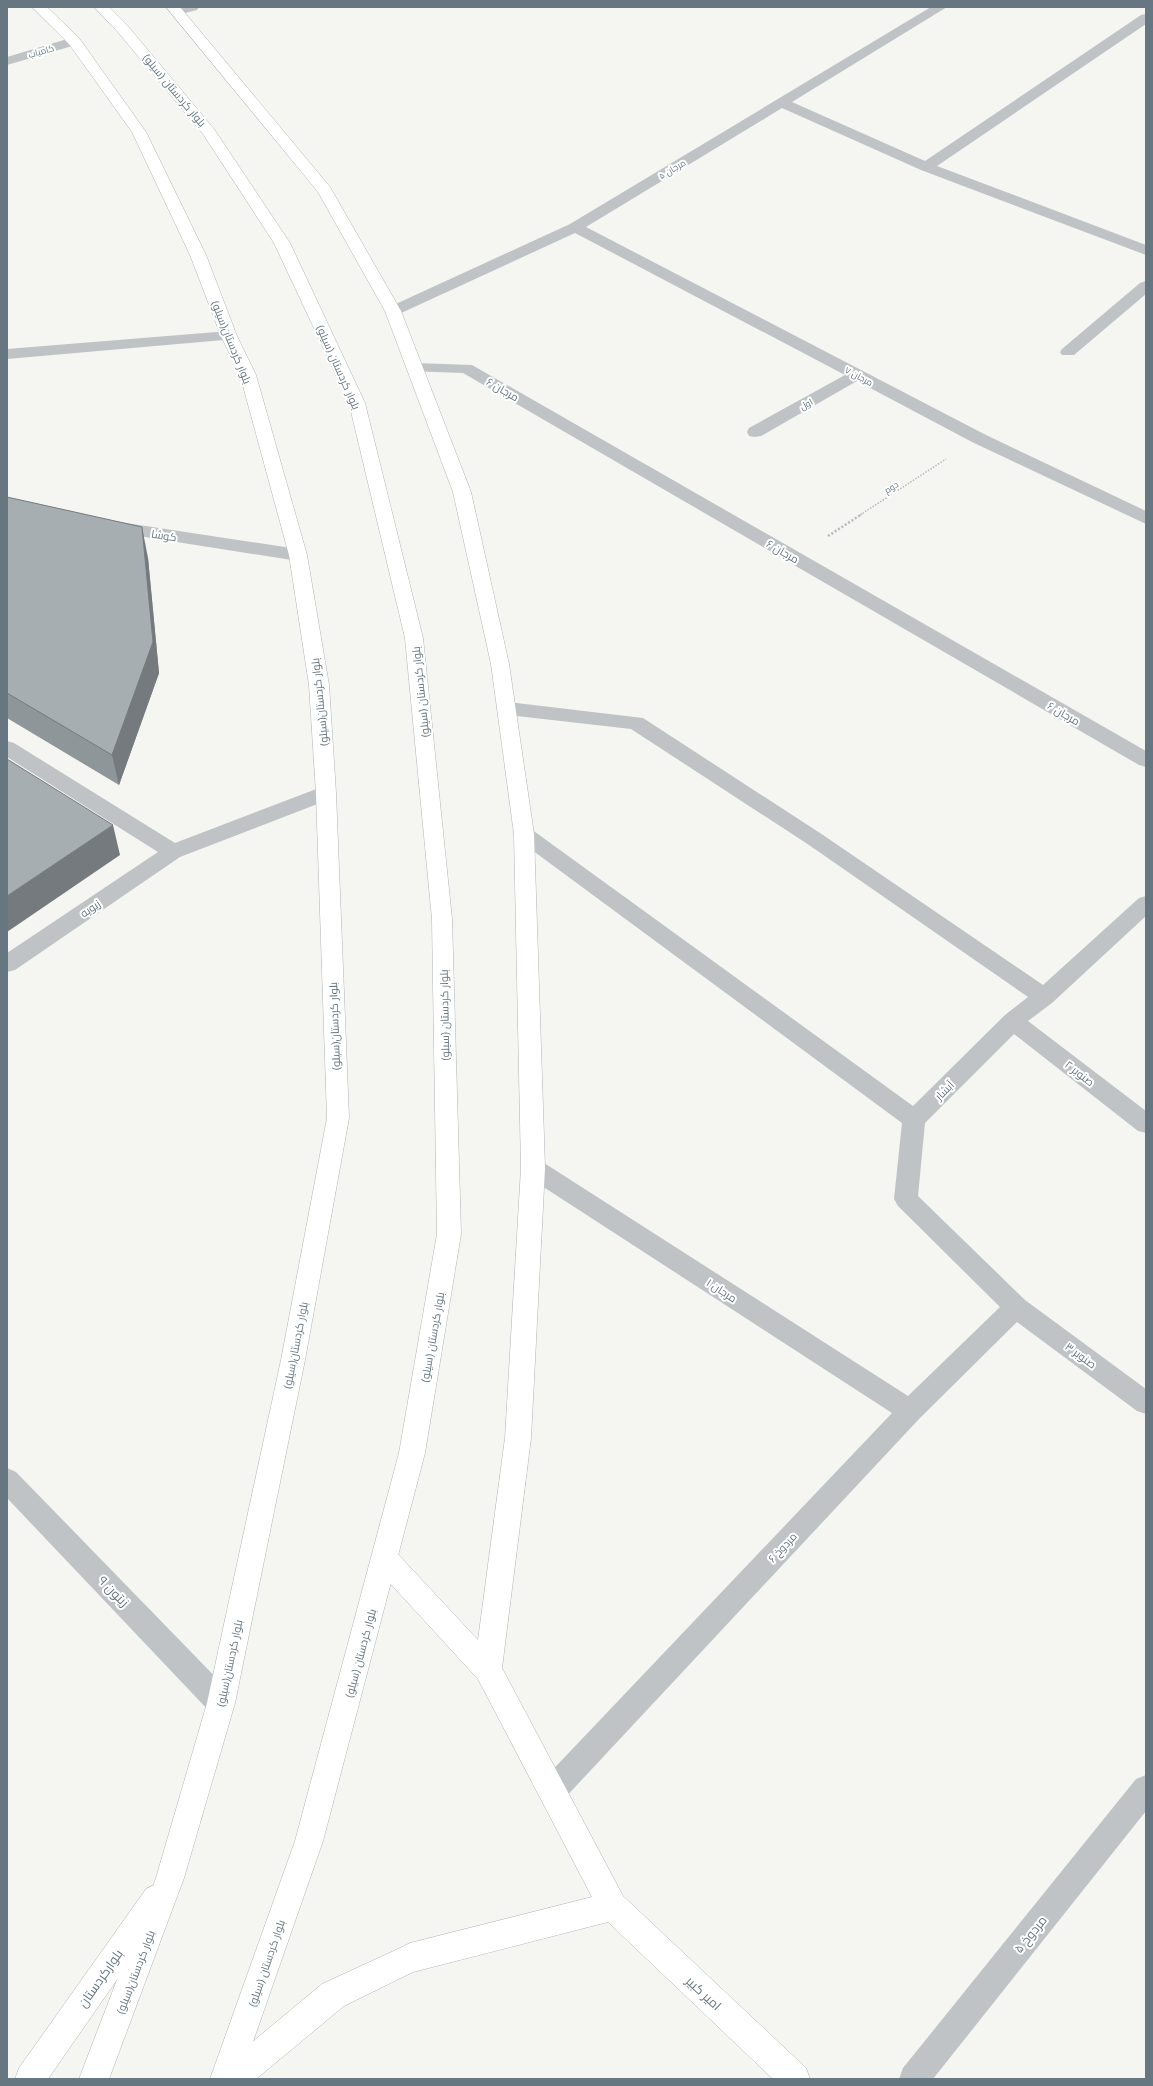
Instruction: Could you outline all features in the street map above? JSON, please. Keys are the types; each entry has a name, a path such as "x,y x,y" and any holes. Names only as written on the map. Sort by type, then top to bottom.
{"main road":[{"name":"بلوار کردستان(سیلو)","path":"40,7 74,41 139,132 198,255 229,336 248,375 298,555 319,685 326,793 338,1118 293,1360 221,1703 170,1878 94,2079"},
{"name":"بلوار کردستان (سیلو)","path":"101,7 122,28 209,132 282,243 357,403 414,638 442,919 449,1234 412,1454 309,1841 225,2079"},
{"path":"175,9 325,190 393,311 462,492 500,664 524,834 533,1168 518,1438 488,1670"},
{"name":"امیر کبیر","path":"385,1559 488,1670 613,1906 795,2079"},
{"name":"بلوارکردستان","path":"30,2079 170,1878"},
{"path":"232,2079 333,1995 410,1958 613,1906"}],"street":[{"path":"175,9 192,7"},
{"name":"مرجان ۵","path":"393,311 574,227 940,7"},
{"path":"926,167 1146,18"},
{"name":"کامیاب","path":"7,61 74,41"},
{"path":"782,103 926,167 1146,250"},
{"name":"مرجان ۷","path":"574,227 978,438 1146,518"},
{"path":"1068,352 1146,286"},
{"path":"7,354 229,336"},
{"name":"مرجان ۶","path":"414,368 466,368 1146,760"},
{"name":"اول","path":"755,432 857,375"},
{"name":"کوشا","path":"97,525 298,555"},
{"path":"507,710 636,723 816,840 1044,997"},
{"path":"7,748 173,852"},
{"name":"زیویه","path":"7,964 173,852 326,793"},
{"path":"524,834 914,1119 906,1199 1016,1307"},
{"name":"آبشار","path":"914,1119 1013,1021 1044,997 1145,907"},
{"name":"صنوبر ۲","path":"1013,1021 1146,1124"},
{"name":"مرجان ۱","path":"533,1168 910,1411"},
{"name":"صنوبر ۳","path":"1016,1307 1146,1403"},
{"name":"مردوخ ۶","path":"552,1791 910,1411 1016,1307"},
{"name":"زیتون ۹","path":"7,1480 221,1703"},
{"name":"مردوخ ۵","path":"914,2079 1146,1789"}],"path":[{"name":"دوم","path":"825,538 978,438"}],"building":[{"path":"7,497 142,527 153,642 112,755 7,693"},
{"path":"7,759 113,825 7,896"}]}
